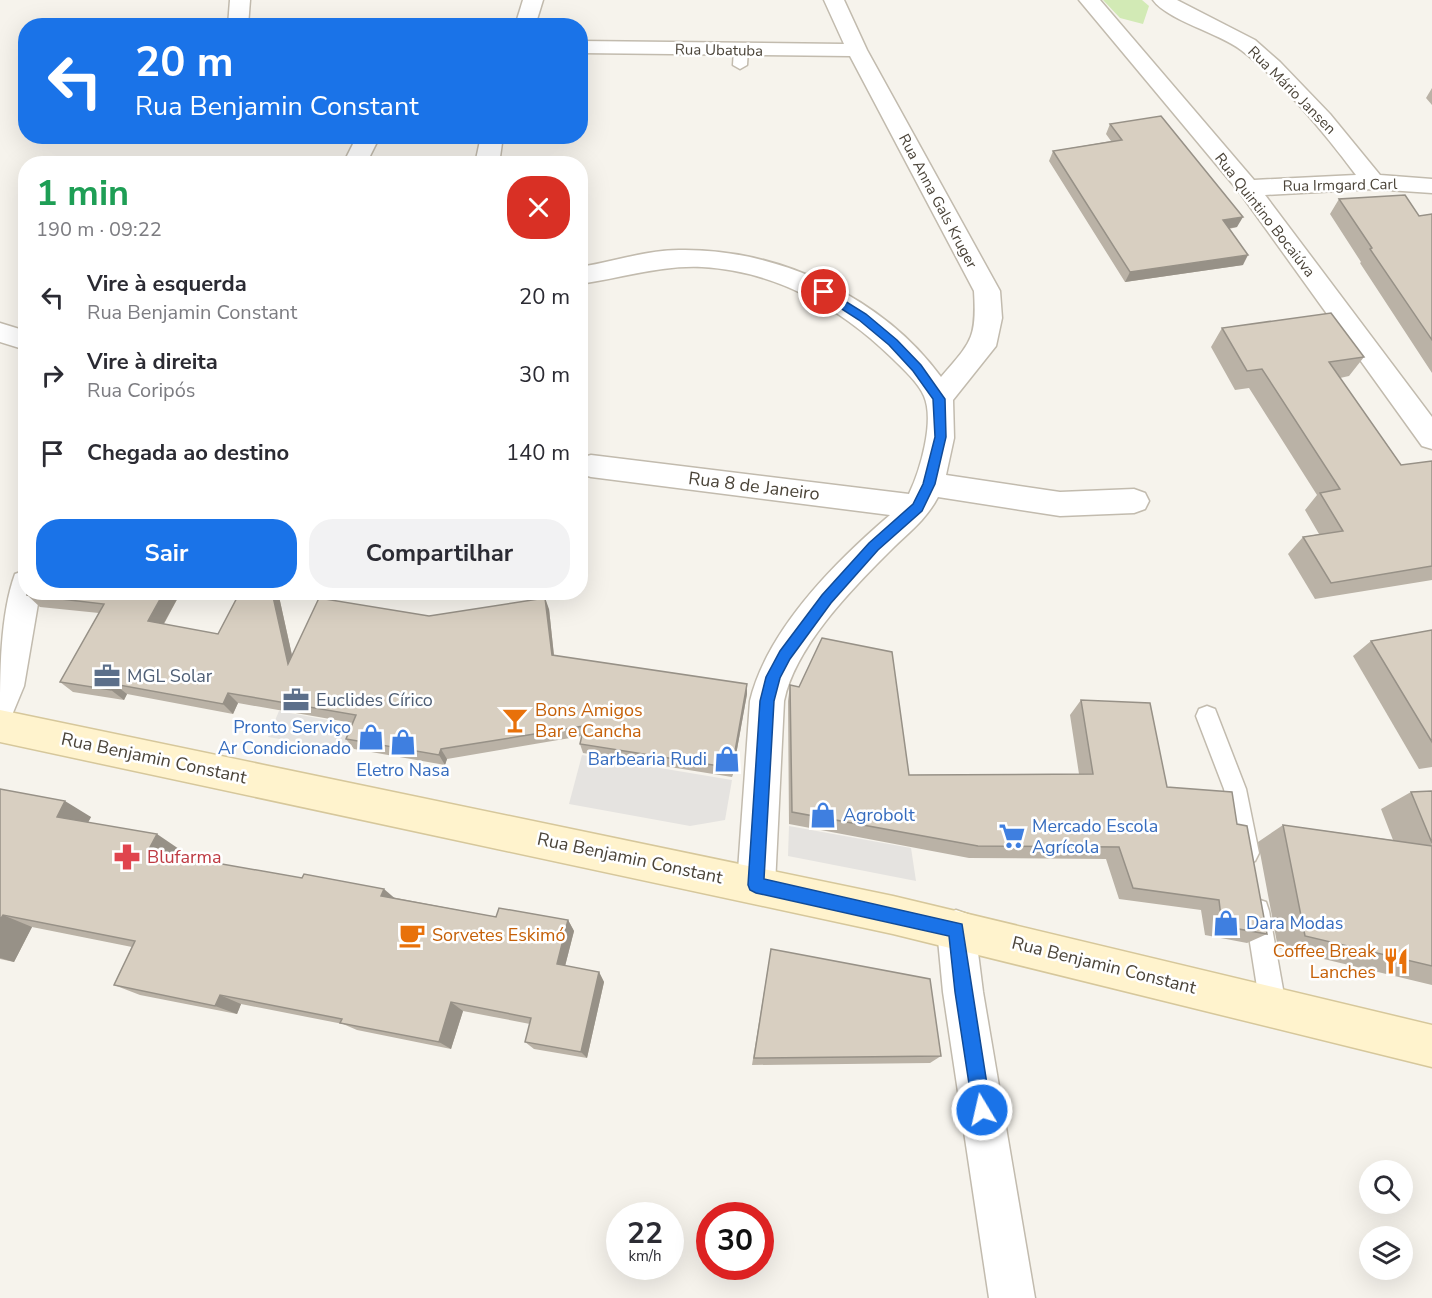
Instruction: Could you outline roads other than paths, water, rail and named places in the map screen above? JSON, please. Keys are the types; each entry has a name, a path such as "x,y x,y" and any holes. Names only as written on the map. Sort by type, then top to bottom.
{"main road":[{"name":"Rua Benjamin Constant","path":"0,726 956,929 1432,1046"}],"street":[{"path":"239,18 240,0"},
{"path":"527,18 532,0"},
{"name":"Rua Anna Gals Kruger","path":"834,0 857,50 987,291 989,318 983,346 939,399"},
{"name":"Rua Quintino Bocaiúva","path":"1089,0 1248,188 1432,438"},
{"name":"Rua Mário Jansen","path":"1163,0 1177,10 1243,42 1276,70 1346,145 1373,182"},
{"name":"Rua Ubatuba","path":"588,47 741,57 857,50"},
{"name":"Rua Irmgard Carl","path":"1248,188 1373,182 1432,186"},
{"path":"588,275 677,258 729,261 782,276 824,292 863,317 917,368 939,399 940,437 923,496 827,599 785,655 773,677 767,701 756,885"},
{"path":"0,332 18,338"},
{"name":"Rua 8 de Janeiro","path":"591,466 923,496 985,494 1060,504 1134,501"},
{"path":"0,704 7,686 23,600"},
{"path":"956,929 963,992 1012,1298"}],"lane":[{"path":"1207,716 1235,789 1273,1006"}],"place":[{"name":"MGL Solar","path":"107,676"},
{"name":"Euclides Círico","path":"296,700"},
{"name":"Bons Amigos Bar e Cancha","path":"515,720"},
{"name":"Pronto Serviço Ar Condicionado","path":"371,737"},
{"name":"Eletro Nasa","path":"403,742"},
{"name":"Barbearia Rudi","path":"727,759"},
{"name":"Agrobolt","path":"823,815"},
{"name":"Mercado Escola Agrícola","path":"1012,836"},
{"name":"Blufarma","path":"127,857"},
{"name":"Dara Modas","path":"1226,923"},
{"name":"Sorvetes Eskimó","path":"412,935"},
{"name":"Coffee Break Lanches","path":"1396,961"}]}
